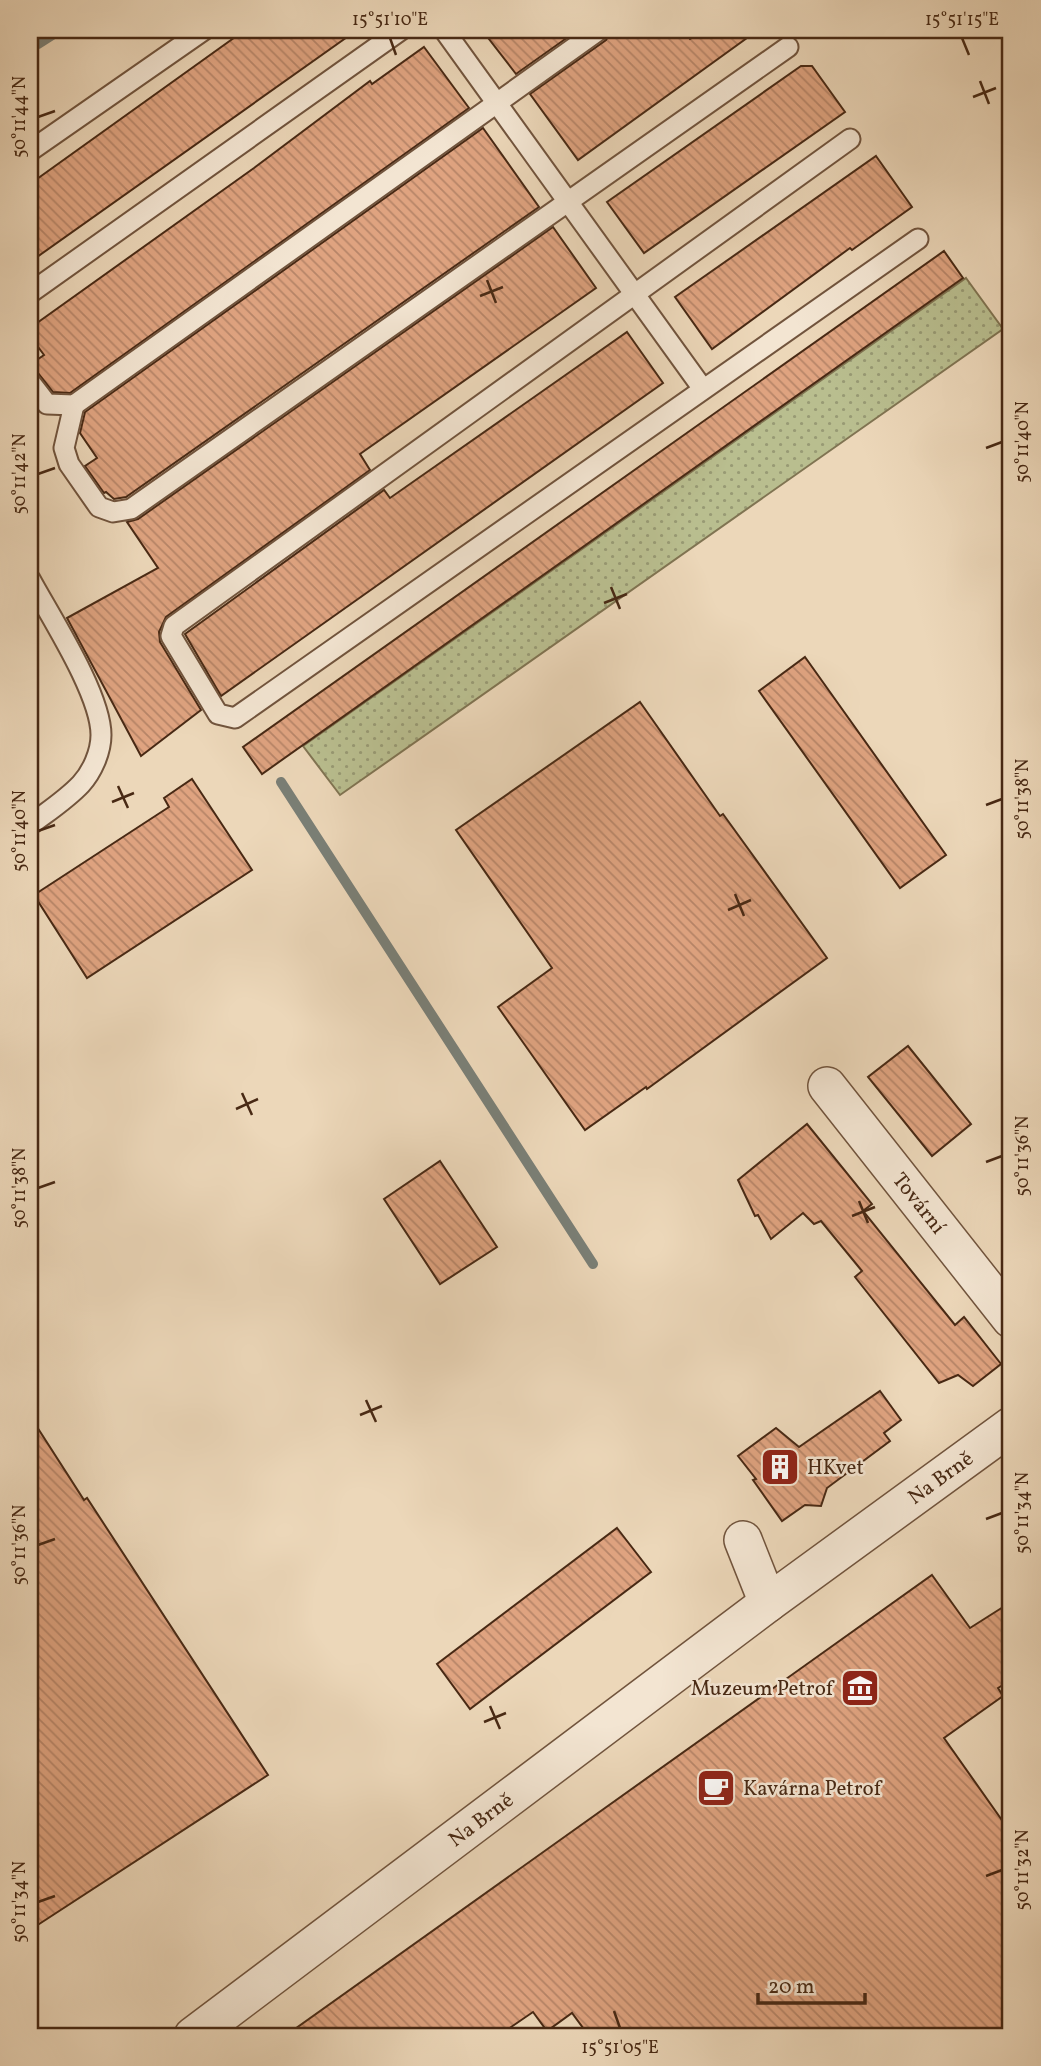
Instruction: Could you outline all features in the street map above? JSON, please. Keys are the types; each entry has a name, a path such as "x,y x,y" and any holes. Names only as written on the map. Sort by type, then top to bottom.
{"street":[{"name":"Tovární","path":"827,1086 1011,1319"},
{"name":"Na Brně","path":"193,2036 768,1604 1011,1426"},
{"path":"743,1540 768,1604"}],"lane":[{"path":"30,151 38,141 204,30"},
{"path":"30,293 401,30"},
{"path":"444,30 703,389"},
{"path":"30,382 47,404 74,405 598,30"},
{"path":"74,405 64,448 69,464 99,507 113,512 131,509 788,47"},
{"path":"850,139 174,626 171,636 218,714 236,718 918,239"},
{"path":"30,579 86,682 99,718 101,735 98,753 82,783 30,825"}],"green space":[{"path":"966,278 1003,329 340,795 303,746"}],"building":[{"path":"245,30 357,30 30,262 30,184"},
{"path":"482,30 578,30 516,74"},
{"path":"611,30 683,30 690,39 704,30 758,30 578,160 530,94 606,40"},
{"path":"424,47 469,108 70,393 53,392 31,364 44,355 30,336 30,328 254,168 370,81 372,84"},
{"path":"801,66 812,66 845,112 644,253 607,202"},
{"path":"483,128 539,207 126,497 114,499 104,493 85,466 97,458 80,433 85,412"},
{"path":"876,156 912,207 852,250 850,248 712,349 675,297"},
{"path":"553,227 596,288 360,454 370,470 166,617 159,632 160,642 201,710 141,756 67,618 158,568 127,522 138,519"},
{"path":"944,251 963,278 262,774 243,747"},
{"path":"627,332 663,383 221,696 185,634 384,490 390,498"},
{"path":"805,657 946,855 900,888 759,691"},
{"path":"640,702 720,816 723,814 827,958 647,1089 646,1087 585,1130 498,1007 552,968 456,830"},
{"path":"192,779 252,870 87,978 34,895 169,807 164,798"},
{"path":"908,1046 971,1124 932,1156 868,1077"},
{"path":"807,1124 872,1204 863,1211 955,1325 964,1317 1001,1364 973,1386 958,1375 939,1383 855,1277 862,1271 821,1221 814,1224 803,1213 771,1239 758,1215 755,1216 738,1180"},
{"path":"440,1161 497,1247 440,1284 384,1199"},
{"path":"880,1391 901,1420 884,1433 890,1441 827,1488 821,1506 805,1505 782,1521 738,1456 776,1428 799,1447"},
{"path":"30,1416 84,1500 87,1498 268,1775 30,1930"},
{"path":"617,1528 651,1572 470,1709 437,1664"},
{"path":"932,1575 970,1628 1011,1602 1011,1680 998,1688 1003,1696 944,1738 1011,1833 1011,2036 589,2036 572,2013 547,2031 533,2012 498,2036 285,2036"}],"waterway":[{"path":"30,46 60,30"},
{"path":"281,782 593,1264"}],"place":[{"name":"HKvet","path":"780,1467"},
{"name":"Muzeum Petrof","path":"860,1688"},
{"name":"Kavárna Petrof","path":"716,1788"}]}
